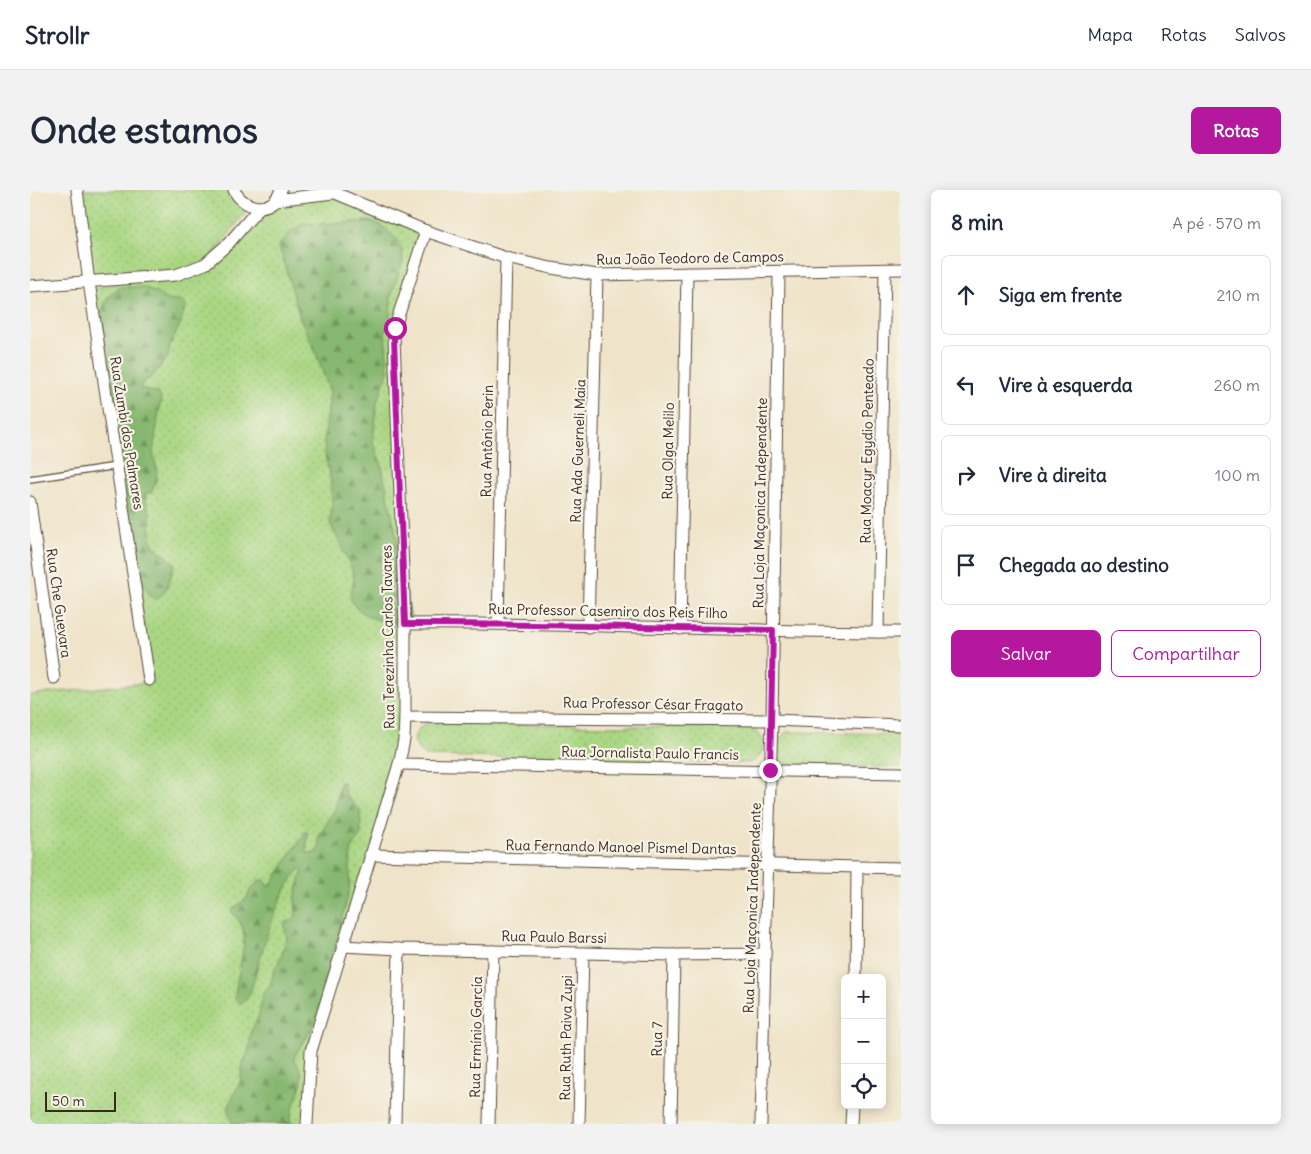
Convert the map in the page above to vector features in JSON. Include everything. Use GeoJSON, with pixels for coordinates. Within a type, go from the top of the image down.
{"type":"FeatureCollection","features":[{"type":"Feature","properties":{"kind":"street","name":"Rua Zumbí dos Palmares"},"geometry":{"type":"LineString","coordinates":[[77,190],[89,282],[149,680]]}},
{"type":"Feature","properties":{"kind":"street"},"geometry":{"type":"LineString","coordinates":[[234,190],[244,203],[260,207],[265,206],[278,195],[330,192]]}},
{"type":"Feature","properties":{"kind":"street","name":"Rua João Teodoro de Campos"},"geometry":{"type":"LineString","coordinates":[[330,192],[426,231],[506,258],[551,268],[597,275],[901,270]]}},
{"type":"Feature","properties":{"kind":"street"},"geometry":{"type":"LineString","coordinates":[[30,286],[176,275],[205,264],[228,244],[260,207]]}},
{"type":"Feature","properties":{"kind":"street","name":"Rua Terezinha Carlos Tavares"},"geometry":{"type":"LineString","coordinates":[[307,1124],[311,1051],[399,764],[404,740],[405,624],[394,338],[398,317],[426,231]]}},
{"type":"Feature","properties":{"kind":"street","name":"Rua Antônio Perin"},"geometry":{"type":"LineString","coordinates":[[498,623],[506,258]]}},
{"type":"Feature","properties":{"kind":"street","name":"Rua Moacyr Egydio Penteado"},"geometry":{"type":"LineString","coordinates":[[878,632],[885,270]]}},
{"type":"Feature","properties":{"kind":"street","name":"Rua Loja Maçonica Independente"},"geometry":{"type":"LineString","coordinates":[[761,1124],[764,954],[772,720],[779,272]]}},
{"type":"Feature","properties":{"kind":"street","name":"Rua Olga Melilo"},"geometry":{"type":"LineString","coordinates":[[680,629],[687,273]]}},
{"type":"Feature","properties":{"kind":"street","name":"Rua Ada Guerneli Maia"},"geometry":{"type":"LineString","coordinates":[[588,627],[597,275]]}},
{"type":"Feature","properties":{"kind":"street","name":"Rua Che Guevara"},"geometry":{"type":"LineString","coordinates":[[30,502],[54,678]]}},
{"type":"Feature","properties":{"kind":"street","name":"Rua Professor Casemiro dos Reis Filho"},"geometry":{"type":"LineString","coordinates":[[405,624],[498,623],[588,627],[901,632]]}},
{"type":"Feature","properties":{"kind":"street","name":"Rua Professor César Fragato"},"geometry":{"type":"LineString","coordinates":[[405,717],[772,720],[901,725]]}},
{"type":"Feature","properties":{"kind":"street","name":"Rua Jornalista Paulo Francis"},"geometry":{"type":"LineString","coordinates":[[399,764],[901,773]]}},
{"type":"Feature","properties":{"kind":"street","name":"Rua Fernando Manoel Pismel Dantas"},"geometry":{"type":"LineString","coordinates":[[370,855],[901,868]]}},
{"type":"Feature","properties":{"kind":"street"},"geometry":{"type":"LineString","coordinates":[[856,974],[858,867]]}},
{"type":"Feature","properties":{"kind":"street","name":"Rua Paulo Barssi"},"geometry":{"type":"LineString","coordinates":[[342,946],[399,950],[674,955],[764,954]]}},
{"type":"Feature","properties":{"kind":"street"},"geometry":{"type":"LineString","coordinates":[[395,1124],[399,950]]}},
{"type":"Feature","properties":{"kind":"street","name":"Rua Ermínio García"},"geometry":{"type":"LineString","coordinates":[[489,1124],[493,951]]}},
{"type":"Feature","properties":{"kind":"street","name":"Rua Ruth Paiva Zupi"},"geometry":{"type":"LineString","coordinates":[[579,1124],[583,953]]}},
{"type":"Feature","properties":{"kind":"street","name":"Rua 7"},"geometry":{"type":"LineString","coordinates":[[670,1124],[674,955]]}},
{"type":"Feature","properties":{"kind":"street"},"geometry":{"type":"LineString","coordinates":[[850,1124],[852,1109]]}},
{"type":"Feature","properties":{"kind":"lane"},"geometry":{"type":"LineString","coordinates":[[30,479],[117,466]]}},
{"type":"Feature","properties":{"kind":"green space"},"geometry":{"type":"Polygon","coordinates":[[[77,190],[234,190],[251,206],[208,260],[260,207],[333,193],[426,231],[398,317],[404,740],[311,1051],[307,1124],[30,1124],[30,695],[153,682],[91,290],[129,280],[89,282],[77,190]]]}},
{"type":"Feature","properties":{"kind":"green space"},"geometry":{"type":"Polygon","coordinates":[[[374,222],[384,227],[397,240],[402,249],[403,260],[391,296],[390,317],[385,333],[388,371],[377,403],[373,442],[381,463],[411,618],[407,632],[367,616],[356,608],[351,600],[350,594],[354,581],[352,569],[330,523],[332,506],[330,475],[324,443],[330,392],[314,348],[300,318],[279,245],[290,232],[303,223],[330,224],[374,222]]]}},
{"type":"Feature","properties":{"kind":"green space"},"geometry":{"type":"Polygon","coordinates":[[[121,287],[142,287],[155,292],[167,300],[182,301],[186,305],[179,327],[170,345],[168,356],[152,377],[144,382],[140,388],[158,393],[161,398],[153,452],[157,471],[156,481],[151,493],[146,493],[145,497],[150,513],[151,540],[154,546],[175,563],[166,589],[156,600],[148,591],[135,556],[110,369],[98,327],[100,326],[107,299],[121,287]]]}},
{"type":"Feature","properties":{"kind":"green space"},"geometry":{"type":"Polygon","coordinates":[[[428,723],[753,728],[761,736],[763,746],[759,756],[750,763],[426,756],[417,748],[415,738],[418,729],[428,723]]]}},
{"type":"Feature","properties":{"kind":"green space"},"geometry":{"type":"Polygon","coordinates":[[[786,732],[901,734],[901,767],[785,766],[781,762],[777,749],[782,736],[786,732]]]}},
{"type":"Feature","properties":{"kind":"green space"},"geometry":{"type":"Polygon","coordinates":[[[340,782],[343,782],[345,794],[360,810],[361,834],[351,851],[349,891],[330,977],[313,1027],[294,1059],[299,1067],[301,1083],[293,1107],[290,1124],[233,1124],[228,1111],[231,1100],[240,1082],[243,1063],[249,1050],[251,1031],[258,1018],[263,994],[270,986],[273,973],[287,938],[284,926],[286,922],[293,920],[296,915],[295,898],[303,869],[300,869],[291,880],[283,894],[264,945],[250,993],[246,1000],[240,1004],[235,999],[244,935],[236,916],[230,911],[247,898],[250,890],[260,880],[265,880],[267,887],[272,883],[306,831],[308,833],[306,852],[313,854],[317,852],[320,847],[318,838],[335,809],[340,782]]]}},
{"type":"Feature","properties":{"kind":"route"},"geometry":{"type":"LineString","coordinates":[[395,328],[405,624],[498,623],[588,627],[773,630],[770,770]]}}]}
